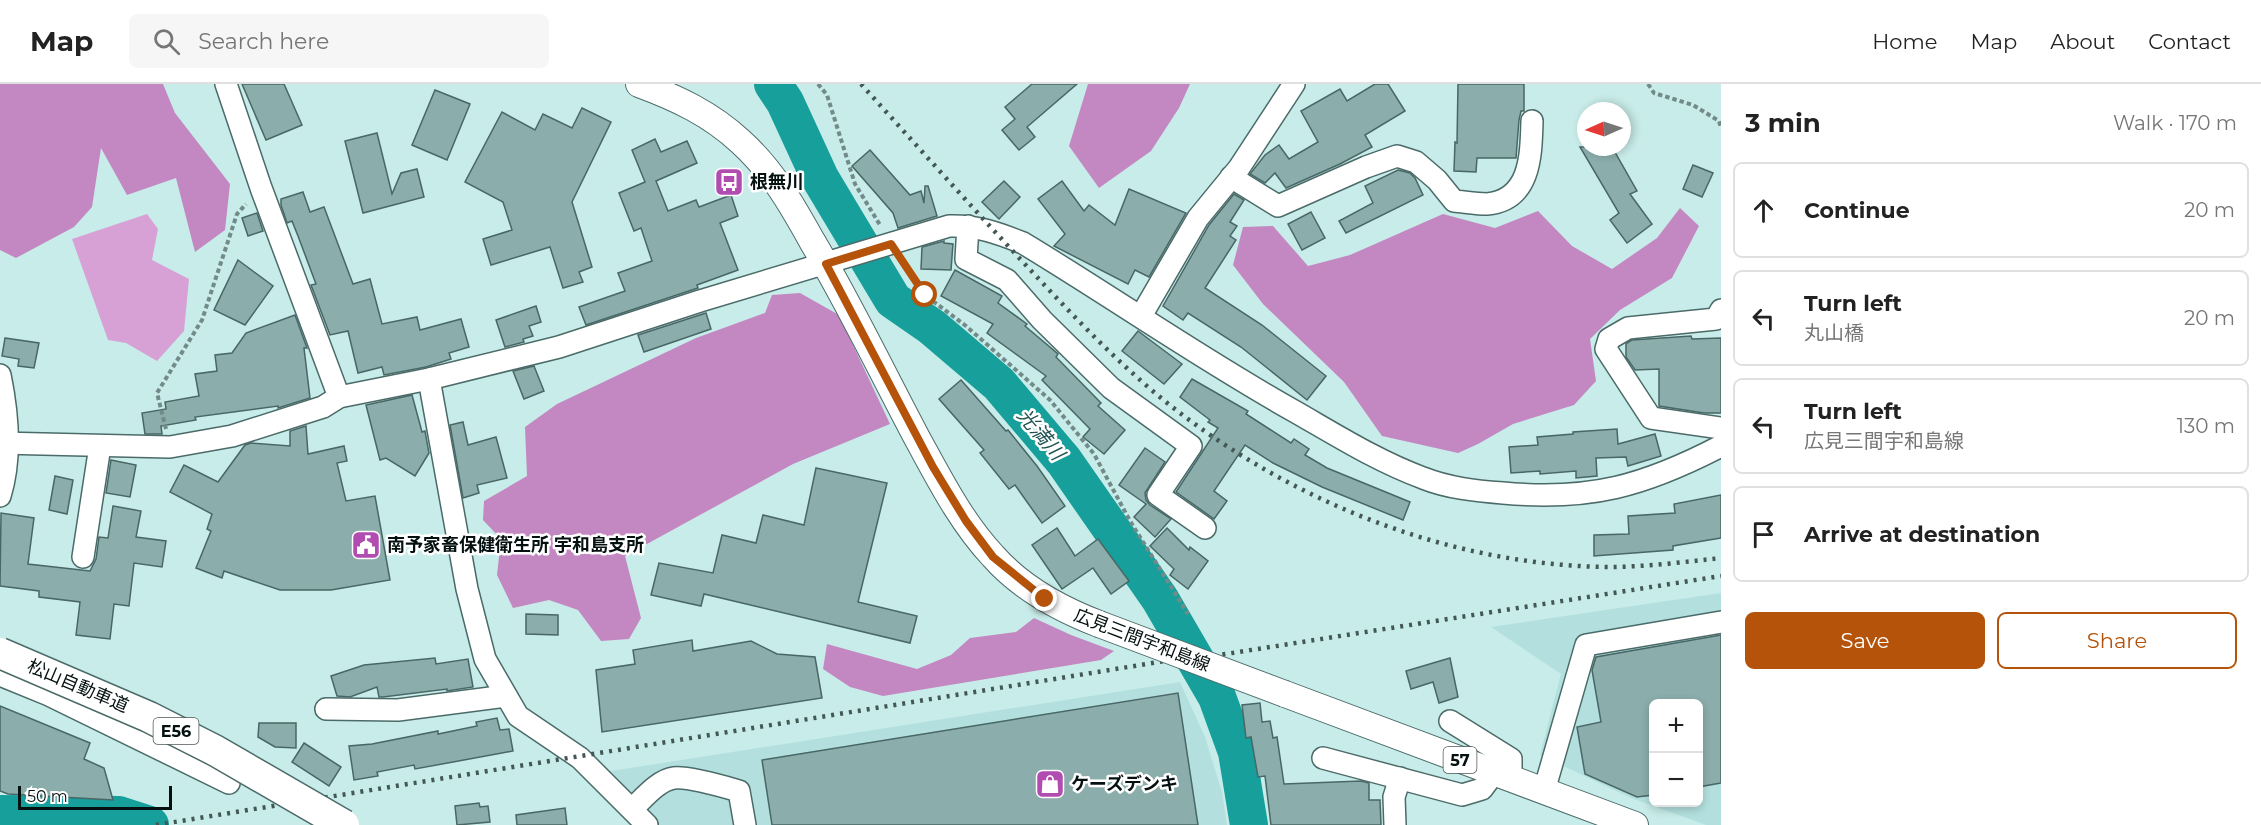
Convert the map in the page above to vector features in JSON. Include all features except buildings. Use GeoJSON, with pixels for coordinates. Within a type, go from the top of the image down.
{"type":"FeatureCollection","features":[{"type":"Feature","properties":{"kind":"highway","name":"松山自動車道"},"geometry":{"type":"LineString","coordinates":[[0,653],[149,717],[216,751],[344,825]]}},
{"type":"Feature","properties":{"kind":"main road","name":"広見三間宇和島線"},"geometry":{"type":"LineString","coordinates":[[639,84],[692,105],[741,142],[766,168],[783,191],[826,264],[927,457],[966,521],[993,557],[1024,583],[1069,613],[1635,825]]}},
{"type":"Feature","properties":{"kind":"street"},"geometry":{"type":"LineString","coordinates":[[226,84],[261,188],[339,397]]}},
{"type":"Feature","properties":{"kind":"street"},"geometry":{"type":"LineString","coordinates":[[1140,316],[1198,218],[1231,177],[1294,84]]}},
{"type":"Feature","properties":{"kind":"street"},"geometry":{"type":"LineString","coordinates":[[1231,177],[1278,206],[1366,167],[1397,156],[1416,162],[1437,180],[1454,201],[1487,204],[1506,199],[1523,183],[1531,155],[1532,122]]}},
{"type":"Feature","properties":{"kind":"street"},"geometry":{"type":"LineString","coordinates":[[4,443],[170,447],[232,436],[323,407],[339,397],[429,379],[559,347],[700,301],[949,226],[968,226],[993,231],[1023,243],[1248,385],[1379,459],[1425,479],[1471,491],[1532,496],[1602,492],[1636,483],[1683,466],[1721,446]]}},
{"type":"Feature","properties":{"kind":"street"},"geometry":{"type":"LineString","coordinates":[[968,226],[966,259],[1007,280],[1042,320],[1111,388],[1191,446],[1158,495],[1205,528]]}},
{"type":"Feature","properties":{"kind":"street"},"geometry":{"type":"LineString","coordinates":[[1721,310],[1716,319],[1628,328],[1609,339],[1606,349],[1651,418],[1721,428]]}},
{"type":"Feature","properties":{"kind":"street"},"geometry":{"type":"LineString","coordinates":[[0,375],[5,480],[0,496]]}},
{"type":"Feature","properties":{"kind":"street"},"geometry":{"type":"LineString","coordinates":[[429,379],[467,589],[485,659],[518,716],[580,758],[647,825]]}},
{"type":"Feature","properties":{"kind":"street"},"geometry":{"type":"LineString","coordinates":[[83,557],[100,446]]}},
{"type":"Feature","properties":{"kind":"street"},"geometry":{"type":"LineString","coordinates":[[1544,791],[1586,645],[1721,622]]}},
{"type":"Feature","properties":{"kind":"street"},"geometry":{"type":"LineString","coordinates":[[0,675],[49,695],[229,783]]}},
{"type":"Feature","properties":{"kind":"street"},"geometry":{"type":"LineString","coordinates":[[326,709],[398,710],[506,696]]}},
{"type":"Feature","properties":{"kind":"street"},"geometry":{"type":"LineString","coordinates":[[1323,758],[1462,795],[1482,789],[1503,776],[1511,759],[1450,721]]}},
{"type":"Feature","properties":{"kind":"street"},"geometry":{"type":"LineString","coordinates":[[632,809],[661,783],[674,778],[712,783],[740,791],[745,825]]}},
{"type":"Feature","properties":{"kind":"street"},"geometry":{"type":"LineString","coordinates":[[1395,825],[1394,797],[1400,778]]}},
{"type":"Feature","properties":{"kind":"path"},"geometry":{"type":"LineString","coordinates":[[818,84],[827,95],[855,184],[884,246],[925,295],[966,326],[1050,400],[1094,454],[1130,521],[1188,614]]}},
{"type":"Feature","properties":{"kind":"path"},"geometry":{"type":"LineString","coordinates":[[1648,84],[1654,93],[1693,105],[1719,121],[1721,128]]}},
{"type":"Feature","properties":{"kind":"path"},"geometry":{"type":"LineString","coordinates":[[170,447],[157,393],[202,320],[237,214],[261,188]]}},
{"type":"Feature","properties":{"kind":"shaded area"},"geometry":{"type":"Polygon","coordinates":[[[0,84],[163,84],[175,113],[230,184],[225,230],[195,252],[176,178],[127,195],[101,148],[92,207],[74,227],[16,258],[0,250],[0,84]]]}},
{"type":"Feature","properties":{"kind":"shaded area"},"geometry":{"type":"Polygon","coordinates":[[[1088,84],[1190,84],[1179,108],[1151,151],[1099,188],[1069,146],[1088,84]]]}},
{"type":"Feature","properties":{"kind":"shaded area"},"geometry":{"type":"Polygon","coordinates":[[[1680,208],[1699,226],[1672,278],[1620,310],[1590,339],[1596,381],[1574,405],[1513,424],[1458,453],[1382,436],[1344,382],[1263,304],[1233,265],[1243,227],[1273,226],[1308,266],[1350,255],[1443,214],[1495,228],[1538,211],[1572,246],[1612,269],[1657,238],[1680,208]]]}},
{"type":"Feature","properties":{"kind":"shaded area"},"geometry":{"type":"Polygon","coordinates":[[[147,214],[158,229],[152,260],[189,279],[184,331],[157,361],[126,343],[108,340],[72,239],[147,214]]]}},
{"type":"Feature","properties":{"kind":"shaded area"},"geometry":{"type":"Polygon","coordinates":[[[800,293],[839,315],[890,424],[793,464],[625,556],[641,618],[629,639],[601,641],[578,610],[549,600],[513,608],[497,575],[501,539],[483,520],[484,501],[527,476],[525,427],[557,404],[696,338],[765,313],[772,295],[800,293]]]}},
{"type":"Feature","properties":{"kind":"shaded area"},"geometry":{"type":"Polygon","coordinates":[[[1721,593],[1721,825],[1706,825],[1656,807],[1703,807],[1703,699],[1649,699],[1649,804],[1540,755],[1561,674],[1491,627],[1721,593]]]}},
{"type":"Feature","properties":{"kind":"shaded area"},"geometry":{"type":"Polygon","coordinates":[[[1034,618],[1114,651],[1101,660],[883,696],[850,687],[823,669],[827,644],[917,669],[951,655],[970,638],[1016,632],[1034,618]]]}},
{"type":"Feature","properties":{"kind":"shaded area"},"geometry":{"type":"Polygon","coordinates":[[[1180,682],[1205,737],[1222,792],[1227,825],[659,825],[611,771],[1180,682]]]}},
{"type":"Feature","properties":{"kind":"waterway","name":"光満川"},"geometry":{"type":"LineString","coordinates":[[773,84],[785,102],[820,178],[893,300],[932,327],[999,384],[1064,461],[1160,599],[1217,697],[1237,752],[1249,825]]}},
{"type":"Feature","properties":{"kind":"waterway"},"geometry":{"type":"LineString","coordinates":[[0,814],[119,815],[150,825]]}},
{"type":"Feature","properties":{"kind":"railway"},"geometry":{"type":"LineString","coordinates":[[861,84],[1036,276],[1118,360],[1171,406],[1219,441],[1269,472],[1322,499],[1376,522],[1432,541],[1490,555],[1548,563],[1607,567],[1721,558]]}},
{"type":"Feature","properties":{"kind":"railway"},"geometry":{"type":"LineString","coordinates":[[156,825],[1165,661],[1213,656],[1721,576]]}},
{"type":"Feature","properties":{"kind":"place","name":"根無川"},"geometry":{"type":"Point","coordinates":[729,182]}},
{"type":"Feature","properties":{"kind":"place","name":"南予家畜保健衛生所 宇和島支所"},"geometry":{"type":"Point","coordinates":[366,545]}},
{"type":"Feature","properties":{"kind":"place","name":"ケーズデンキ"},"geometry":{"type":"Point","coordinates":[1050,784]}},
{"type":"Feature","properties":{"kind":"route"},"geometry":{"type":"LineString","coordinates":[[925,295],[891,244],[826,264],[933,467],[966,521],[993,557],[1045,599]]}}]}
